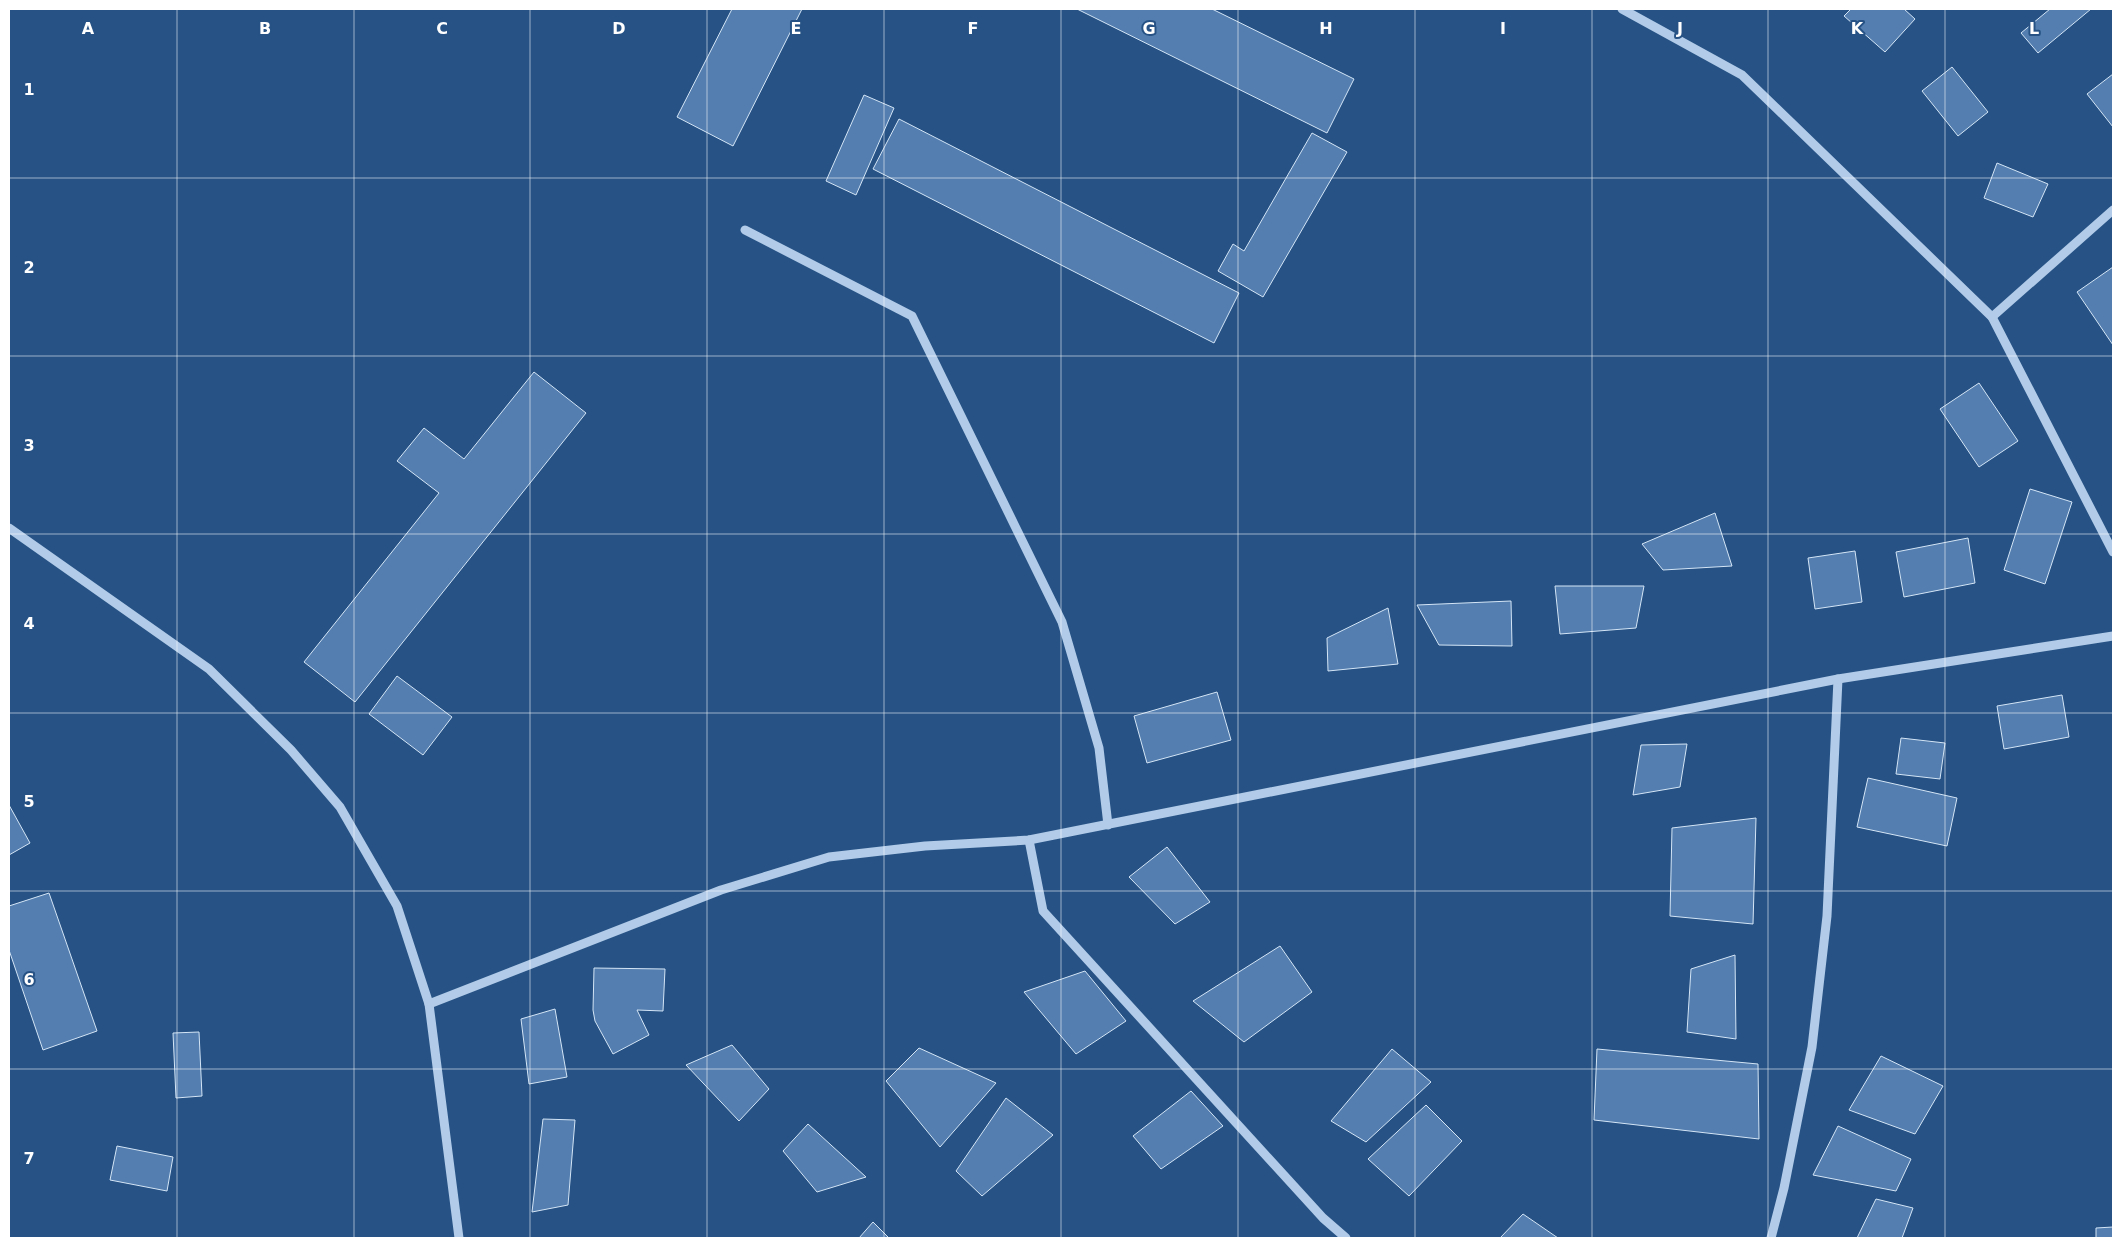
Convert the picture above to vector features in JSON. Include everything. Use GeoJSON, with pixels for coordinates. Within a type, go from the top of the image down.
{"type":"FeatureCollection","features":[{"type":"Feature","properties":{"kind":"street"},"geometry":{"type":"LineString","coordinates":[[1622,9],[1742,75],[1992,317],[2113,552]]}},
{"type":"Feature","properties":{"kind":"street"},"geometry":{"type":"LineString","coordinates":[[1992,317],[2113,210]]}},
{"type":"Feature","properties":{"kind":"street"},"geometry":{"type":"LineString","coordinates":[[745,230],[912,316],[1062,622],[1100,748],[1108,825]]}},
{"type":"Feature","properties":{"kind":"street"},"geometry":{"type":"LineString","coordinates":[[9,528],[209,669],[291,750],[340,807],[397,906],[429,1004],[459,1238]]}},
{"type":"Feature","properties":{"kind":"street"},"geometry":{"type":"LineString","coordinates":[[429,1004],[721,890],[829,857],[925,846],[1029,840],[1838,679],[2113,636]]}},
{"type":"Feature","properties":{"kind":"street"},"geometry":{"type":"LineString","coordinates":[[1771,1238],[1784,1188],[1813,1038],[1827,916],[1838,679]]}},
{"type":"Feature","properties":{"kind":"street"},"geometry":{"type":"LineString","coordinates":[[1029,840],[1043,911],[1323,1218],[1346,1238]]}},
{"type":"Feature","properties":{"kind":"building"},"geometry":{"type":"Polygon","coordinates":[[[732,9],[802,9],[733,146],[677,117],[732,9]]]}},
{"type":"Feature","properties":{"kind":"building"},"geometry":{"type":"Polygon","coordinates":[[[1077,9],[1212,9],[1354,79],[1327,133],[1077,9]]]}},
{"type":"Feature","properties":{"kind":"building"},"geometry":{"type":"Polygon","coordinates":[[[1851,9],[1904,9],[1915,19],[1885,52],[1844,16],[1851,9]]]}},
{"type":"Feature","properties":{"kind":"building"},"geometry":{"type":"Polygon","coordinates":[[[2050,9],[2091,9],[2038,53],[2021,33],[2050,9]]]}},
{"type":"Feature","properties":{"kind":"building"},"geometry":{"type":"Polygon","coordinates":[[[1952,67],[1988,112],[1958,136],[1922,91],[1952,67]]]}},
{"type":"Feature","properties":{"kind":"building"},"geometry":{"type":"Polygon","coordinates":[[[2113,74],[2113,127],[2087,94],[2113,74]]]}},
{"type":"Feature","properties":{"kind":"building"},"geometry":{"type":"Polygon","coordinates":[[[864,95],[894,108],[856,195],[826,181],[864,95]]]}},
{"type":"Feature","properties":{"kind":"building"},"geometry":{"type":"Polygon","coordinates":[[[899,119],[1239,293],[1214,343],[873,169],[899,119]]]}},
{"type":"Feature","properties":{"kind":"building"},"geometry":{"type":"Polygon","coordinates":[[[1312,133],[1347,152],[1263,297],[1218,271],[1233,244],[1244,251],[1312,133]]]}},
{"type":"Feature","properties":{"kind":"building"},"geometry":{"type":"Polygon","coordinates":[[[1997,163],[2048,184],[2033,217],[1984,198],[1997,163]]]}},
{"type":"Feature","properties":{"kind":"building"},"geometry":{"type":"Polygon","coordinates":[[[2113,267],[2113,345],[2077,292],[2113,267]]]}},
{"type":"Feature","properties":{"kind":"building"},"geometry":{"type":"Polygon","coordinates":[[[534,372],[586,413],[355,702],[304,662],[439,493],[397,461],[424,428],[464,459],[534,372]]]}},
{"type":"Feature","properties":{"kind":"building"},"geometry":{"type":"Polygon","coordinates":[[[1979,383],[2018,441],[1979,467],[1940,409],[1979,383]]]}},
{"type":"Feature","properties":{"kind":"building"},"geometry":{"type":"Polygon","coordinates":[[[2030,489],[2072,502],[2045,584],[2004,570],[2030,489]]]}},
{"type":"Feature","properties":{"kind":"building"},"geometry":{"type":"Polygon","coordinates":[[[1715,513],[1732,566],[1663,570],[1642,544],[1715,513]]]}},
{"type":"Feature","properties":{"kind":"building"},"geometry":{"type":"Polygon","coordinates":[[[1968,538],[1975,583],[1904,597],[1896,552],[1968,538]]]}},
{"type":"Feature","properties":{"kind":"building"},"geometry":{"type":"Polygon","coordinates":[[[1855,551],[1862,602],[1815,609],[1808,558],[1855,551]]]}},
{"type":"Feature","properties":{"kind":"building"},"geometry":{"type":"Polygon","coordinates":[[[1555,586],[1644,586],[1636,628],[1560,634],[1555,586]]]}},
{"type":"Feature","properties":{"kind":"building"},"geometry":{"type":"Polygon","coordinates":[[[1511,601],[1512,646],[1439,645],[1417,605],[1511,601]]]}},
{"type":"Feature","properties":{"kind":"building"},"geometry":{"type":"Polygon","coordinates":[[[1388,608],[1398,664],[1328,671],[1327,638],[1388,608]]]}},
{"type":"Feature","properties":{"kind":"building"},"geometry":{"type":"Polygon","coordinates":[[[397,676],[452,717],[423,755],[369,714],[397,676]]]}},
{"type":"Feature","properties":{"kind":"building"},"geometry":{"type":"Polygon","coordinates":[[[1217,692],[1231,740],[1147,763],[1134,716],[1217,692]]]}},
{"type":"Feature","properties":{"kind":"building"},"geometry":{"type":"Polygon","coordinates":[[[2062,695],[2069,737],[2004,749],[1997,706],[2062,695]]]}},
{"type":"Feature","properties":{"kind":"building"},"geometry":{"type":"Polygon","coordinates":[[[1901,738],[1945,743],[1940,779],[1896,774],[1901,738]]]}},
{"type":"Feature","properties":{"kind":"building"},"geometry":{"type":"Polygon","coordinates":[[[1687,744],[1680,787],[1633,795],[1641,745],[1687,744]]]}},
{"type":"Feature","properties":{"kind":"building"},"geometry":{"type":"Polygon","coordinates":[[[1868,778],[1957,798],[1947,846],[1857,827],[1868,778]]]}},
{"type":"Feature","properties":{"kind":"building"},"geometry":{"type":"Polygon","coordinates":[[[9,805],[30,843],[9,855],[9,805]]]}},
{"type":"Feature","properties":{"kind":"building"},"geometry":{"type":"Polygon","coordinates":[[[1756,818],[1753,924],[1670,916],[1672,828],[1756,818]]]}},
{"type":"Feature","properties":{"kind":"building"},"geometry":{"type":"Polygon","coordinates":[[[1167,847],[1210,902],[1175,924],[1129,877],[1167,847]]]}},
{"type":"Feature","properties":{"kind":"building"},"geometry":{"type":"Polygon","coordinates":[[[49,893],[97,1031],[43,1050],[9,950],[9,906],[49,893]]]}},
{"type":"Feature","properties":{"kind":"building"},"geometry":{"type":"Polygon","coordinates":[[[1280,946],[1312,992],[1244,1042],[1193,1001],[1280,946]]]}},
{"type":"Feature","properties":{"kind":"building"},"geometry":{"type":"Polygon","coordinates":[[[1735,955],[1736,1039],[1687,1032],[1691,969],[1735,955]]]}},
{"type":"Feature","properties":{"kind":"building"},"geometry":{"type":"Polygon","coordinates":[[[594,968],[665,969],[663,1011],[637,1010],[649,1035],[613,1054],[595,1021],[593,1010],[594,968]]]}},
{"type":"Feature","properties":{"kind":"building"},"geometry":{"type":"Polygon","coordinates":[[[1085,971],[1126,1021],[1076,1054],[1024,992],[1085,971]]]}},
{"type":"Feature","properties":{"kind":"building"},"geometry":{"type":"Polygon","coordinates":[[[555,1009],[567,1077],[529,1084],[521,1019],[555,1009]]]}},
{"type":"Feature","properties":{"kind":"building"},"geometry":{"type":"Polygon","coordinates":[[[199,1032],[202,1096],[176,1098],[173,1033],[199,1032]]]}},
{"type":"Feature","properties":{"kind":"building"},"geometry":{"type":"Polygon","coordinates":[[[732,1045],[769,1089],[739,1121],[686,1065],[732,1045]]]}},
{"type":"Feature","properties":{"kind":"building"},"geometry":{"type":"Polygon","coordinates":[[[919,1048],[996,1083],[940,1147],[886,1081],[919,1048]]]}},
{"type":"Feature","properties":{"kind":"building"},"geometry":{"type":"Polygon","coordinates":[[[1392,1049],[1431,1082],[1366,1142],[1331,1121],[1392,1049]]]}},
{"type":"Feature","properties":{"kind":"building"},"geometry":{"type":"Polygon","coordinates":[[[1597,1049],[1758,1064],[1759,1139],[1594,1120],[1597,1049]]]}},
{"type":"Feature","properties":{"kind":"building"},"geometry":{"type":"Polygon","coordinates":[[[1881,1056],[1943,1086],[1915,1134],[1849,1110],[1881,1056]]]}},
{"type":"Feature","properties":{"kind":"building"},"geometry":{"type":"Polygon","coordinates":[[[1191,1091],[1223,1126],[1161,1169],[1133,1136],[1191,1091]]]}},
{"type":"Feature","properties":{"kind":"building"},"geometry":{"type":"Polygon","coordinates":[[[1006,1098],[1053,1135],[982,1196],[956,1171],[1006,1098]]]}},
{"type":"Feature","properties":{"kind":"building"},"geometry":{"type":"Polygon","coordinates":[[[1426,1105],[1462,1141],[1409,1196],[1368,1159],[1426,1105]]]}},
{"type":"Feature","properties":{"kind":"building"},"geometry":{"type":"Polygon","coordinates":[[[543,1119],[575,1120],[568,1205],[532,1212],[543,1119]]]}},
{"type":"Feature","properties":{"kind":"building"},"geometry":{"type":"Polygon","coordinates":[[[808,1124],[866,1177],[817,1192],[783,1151],[808,1124]]]}},
{"type":"Feature","properties":{"kind":"building"},"geometry":{"type":"Polygon","coordinates":[[[1838,1126],[1911,1159],[1896,1191],[1813,1175],[1838,1126]]]}},
{"type":"Feature","properties":{"kind":"building"},"geometry":{"type":"Polygon","coordinates":[[[117,1146],[173,1157],[167,1191],[110,1180],[117,1146]]]}},
{"type":"Feature","properties":{"kind":"building"},"geometry":{"type":"Polygon","coordinates":[[[1876,1199],[1913,1208],[1902,1238],[1857,1238],[1876,1199]]]}},
{"type":"Feature","properties":{"kind":"building"},"geometry":{"type":"Polygon","coordinates":[[[1523,1214],[1558,1238],[1500,1238],[1523,1214]]]}},
{"type":"Feature","properties":{"kind":"building"},"geometry":{"type":"Polygon","coordinates":[[[873,1222],[889,1238],[859,1238],[873,1222]]]}},
{"type":"Feature","properties":{"kind":"building"},"geometry":{"type":"Polygon","coordinates":[[[2113,1227],[2113,1238],[2096,1238],[2096,1228],[2113,1227]]]}}]}
